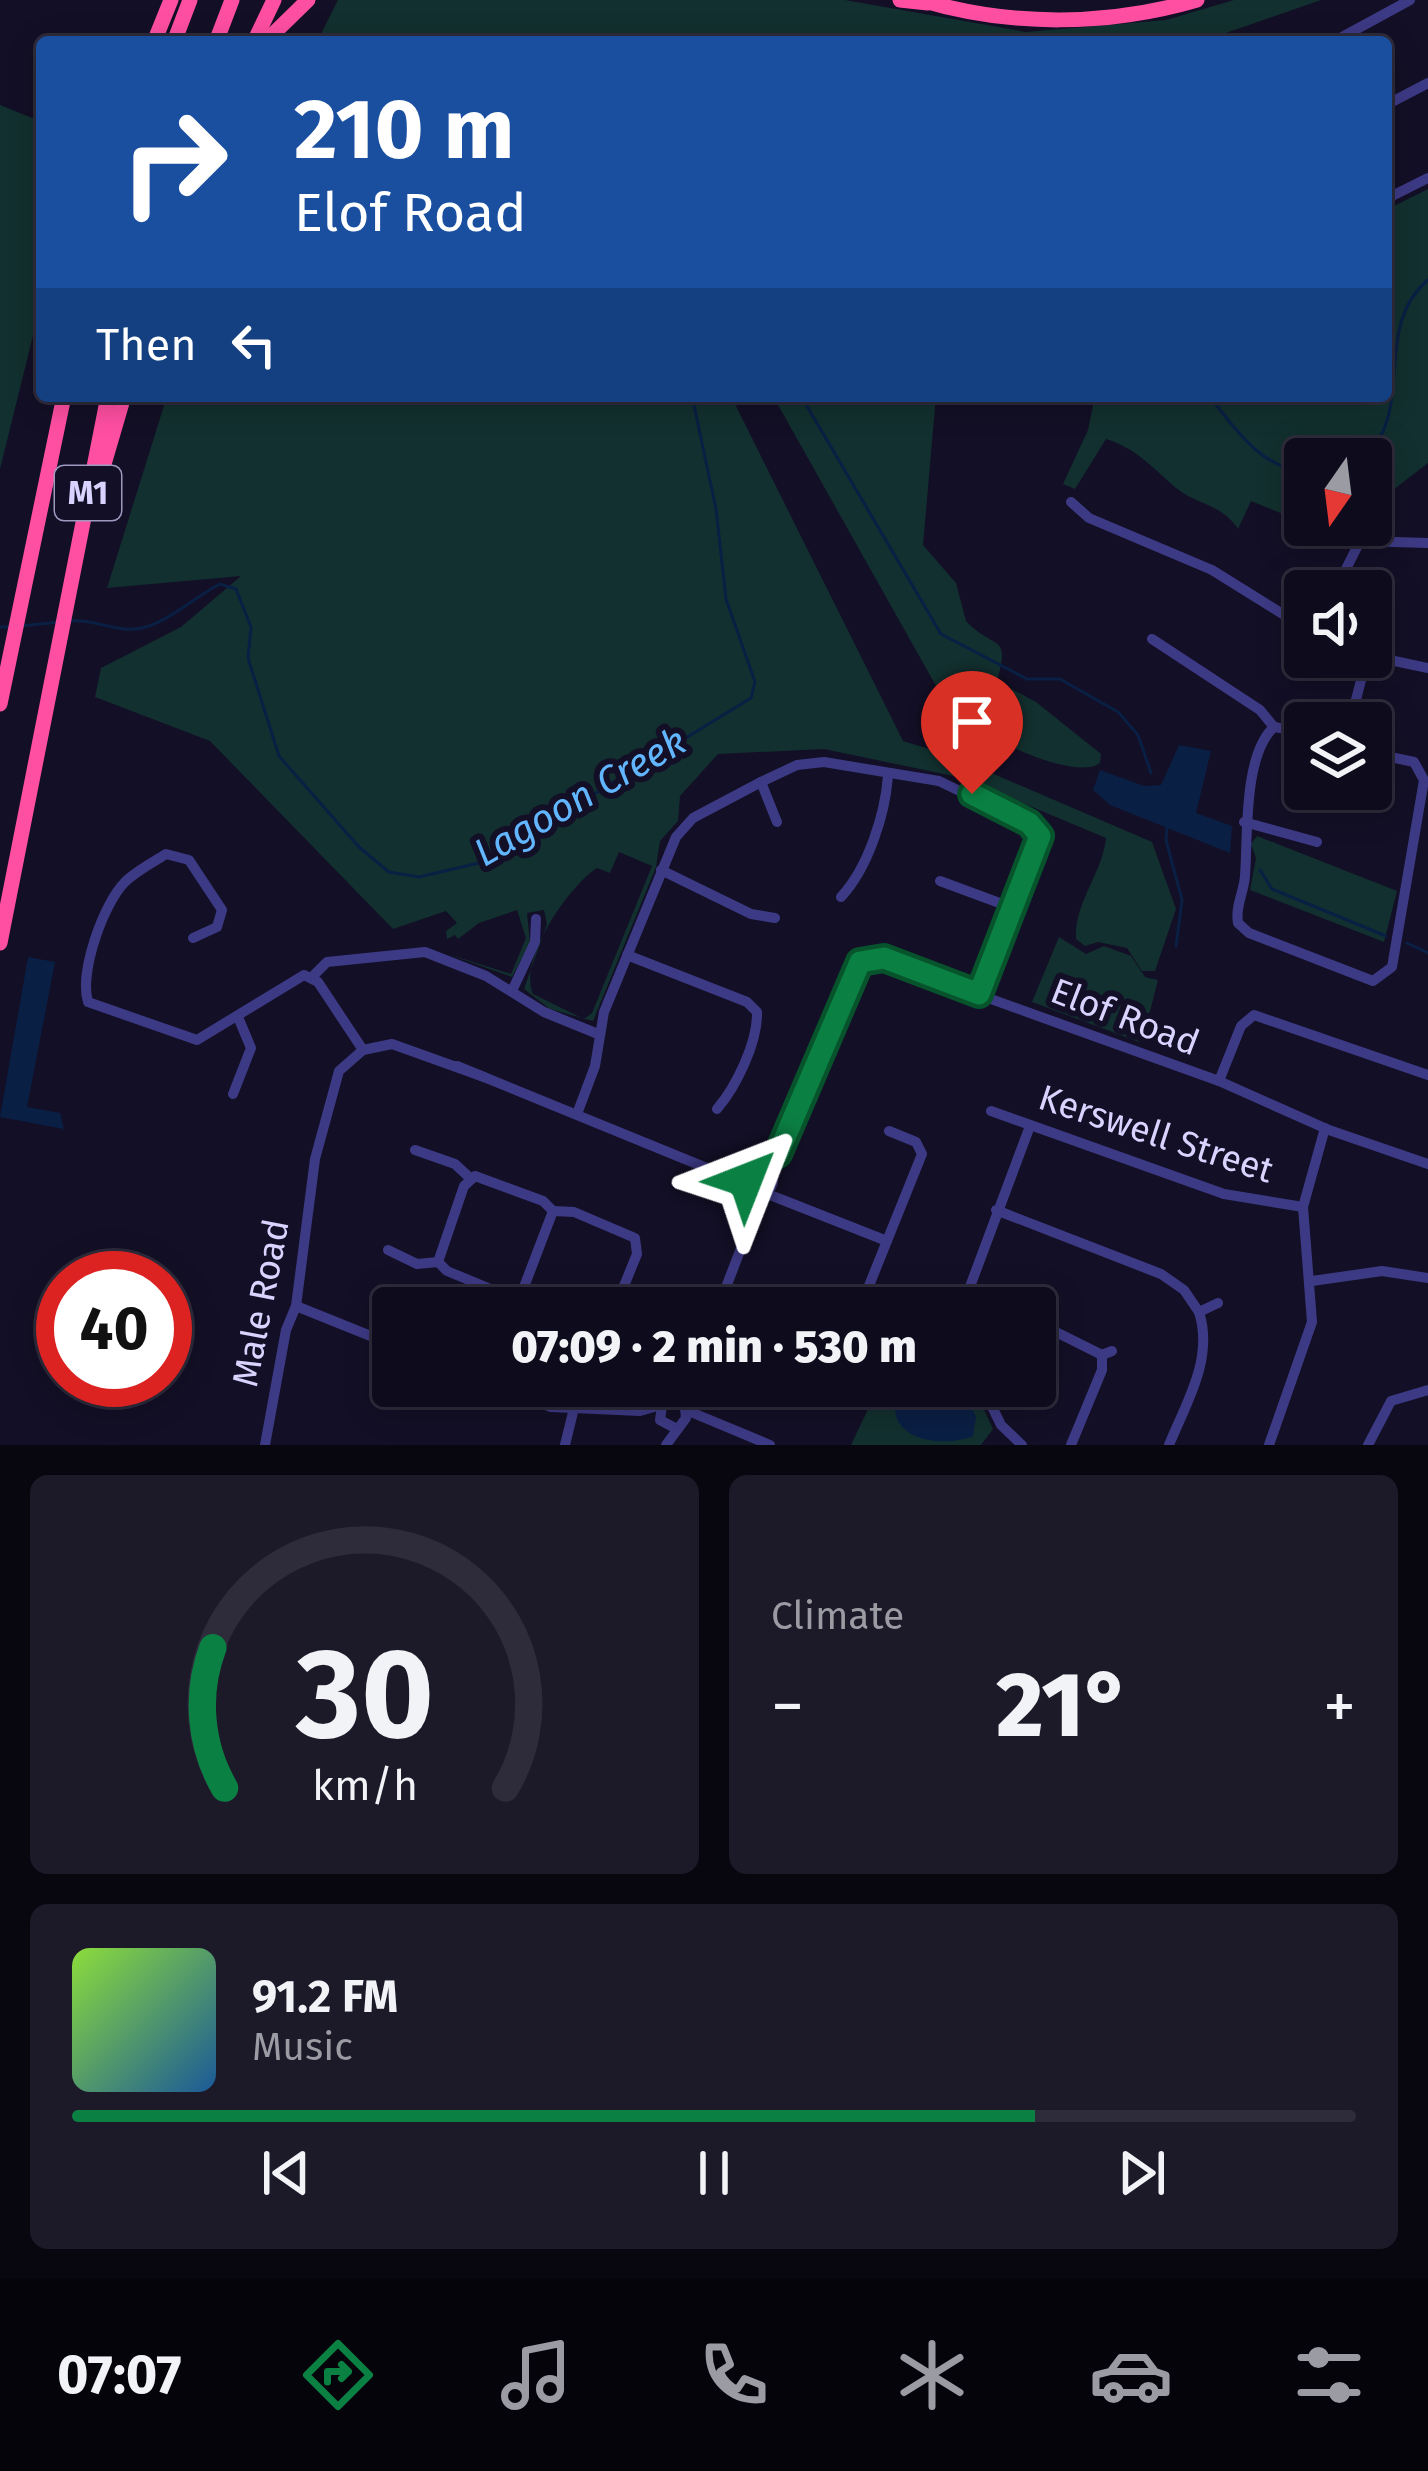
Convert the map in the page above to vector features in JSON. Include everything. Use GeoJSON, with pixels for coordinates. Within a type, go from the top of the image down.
{"type":"FeatureCollection","features":[{"type":"Feature","properties":{"kind":"highway"},"geometry":{"type":"LineString","coordinates":[[156,36],[171,0]]}},
{"type":"Feature","properties":{"kind":"highway"},"geometry":{"type":"LineString","coordinates":[[176,36],[190,0]]}},
{"type":"Feature","properties":{"kind":"highway"},"geometry":{"type":"LineString","coordinates":[[218,36],[232,0]]}},
{"type":"Feature","properties":{"kind":"highway"},"geometry":{"type":"LineString","coordinates":[[257,36],[274,0]]}},
{"type":"Feature","properties":{"kind":"highway"},"geometry":{"type":"LineString","coordinates":[[272,36],[308,0]]}},
{"type":"Feature","properties":{"kind":"highway"},"geometry":{"type":"LineString","coordinates":[[900,0],[1056,14],[1172,0]]}},
{"type":"Feature","properties":{"kind":"highway"},"geometry":{"type":"LineString","coordinates":[[933,1],[1004,17],[1059,20],[1131,15],[1197,0]]}},
{"type":"Feature","properties":{"kind":"highway","name":"M1"},"geometry":{"type":"LineString","coordinates":[[0,704],[63,402]]}},
{"type":"Feature","properties":{"kind":"highway","name":"M1"},"geometry":{"type":"LineString","coordinates":[[0,943],[107,402]]}},
{"type":"Feature","properties":{"kind":"highway"},"geometry":{"type":"LineString","coordinates":[[67,590],[86,541],[122,402]]}},
{"type":"Feature","properties":{"kind":"street"},"geometry":{"type":"LineString","coordinates":[[1344,36],[1410,0]]}},
{"type":"Feature","properties":{"kind":"street"},"geometry":{"type":"LineString","coordinates":[[1392,101],[1428,83]]}},
{"type":"Feature","properties":{"kind":"street"},"geometry":{"type":"LineString","coordinates":[[1392,196],[1428,178]]}},
{"type":"Feature","properties":{"kind":"street"},"geometry":{"type":"LineString","coordinates":[[1071,502],[1089,518],[1212,570],[1284,615]]}},
{"type":"Feature","properties":{"kind":"street"},"geometry":{"type":"LineString","coordinates":[[1345,570],[1360,541],[1428,543]]}},
{"type":"Feature","properties":{"kind":"street"},"geometry":{"type":"LineString","coordinates":[[1152,639],[1260,710],[1274,727],[1284,729]]}},
{"type":"Feature","properties":{"kind":"street"},"geometry":{"type":"LineString","coordinates":[[1392,661],[1428,668]]}},
{"type":"Feature","properties":{"kind":"street"},"geometry":{"type":"LineString","coordinates":[[1274,727],[1264,739],[1244,823],[1245,881],[1237,913],[1241,927],[1368,981],[1384,978],[1392,967],[1424,779],[1414,762],[1392,757]]}},
{"type":"Feature","properties":{"kind":"street"},"geometry":{"type":"LineString","coordinates":[[577,1114],[595,1066],[598,1034],[676,837],[693,818],[761,782],[812,762],[962,789],[1036,829],[1039,844],[979,994]]}},
{"type":"Feature","properties":{"kind":"street"},"geometry":{"type":"LineString","coordinates":[[841,897],[863,860],[885,805],[888,776]]}},
{"type":"Feature","properties":{"kind":"street"},"geometry":{"type":"LineString","coordinates":[[761,782],[777,822]]}},
{"type":"Feature","properties":{"kind":"street"},"geometry":{"type":"LineString","coordinates":[[1244,823],[1317,842]]}},
{"type":"Feature","properties":{"kind":"street"},"geometry":{"type":"LineString","coordinates":[[193,938],[217,927],[222,910],[189,860],[166,854],[127,880],[110,905],[85,984],[88,1002],[189,1040],[204,1039],[293,978],[312,977],[327,962],[414,951],[486,976],[544,1012],[598,1034]]}},
{"type":"Feature","properties":{"kind":"street"},"geometry":{"type":"LineString","coordinates":[[661,869],[751,914],[775,919]]}},
{"type":"Feature","properties":{"kind":"street"},"geometry":{"type":"LineString","coordinates":[[940,881],[1013,908]]}},
{"type":"Feature","properties":{"kind":"street"},"geometry":{"type":"LineString","coordinates":[[512,991],[534,946],[536,920]]}},
{"type":"Feature","properties":{"kind":"street"},"geometry":{"type":"LineString","coordinates":[[627,955],[747,1003],[757,1012],[728,1097],[717,1109]]}},
{"type":"Feature","properties":{"kind":"street","name":"Elof Road"},"geometry":{"type":"LineString","coordinates":[[759,1182],[778,1154],[860,962],[884,958],[1219,1081],[1329,1130],[1428,1164]]}},
{"type":"Feature","properties":{"kind":"street"},"geometry":{"type":"LineString","coordinates":[[312,977],[363,1050],[399,1045],[457,1066],[725,1173],[759,1182],[788,1202],[887,1241]]}},
{"type":"Feature","properties":{"kind":"street"},"geometry":{"type":"LineString","coordinates":[[1219,1081],[1240,1026],[1254,1015],[1428,1075]]}},
{"type":"Feature","properties":{"kind":"street"},"geometry":{"type":"LineString","coordinates":[[233,1094],[251,1048],[238,1017]]}},
{"type":"Feature","properties":{"kind":"street","name":"Male Road"},"geometry":{"type":"LineString","coordinates":[[265,1445],[286,1330],[296,1306],[335,1079],[363,1050]]}},
{"type":"Feature","properties":{"kind":"street","name":"Kerswell Street"},"geometry":{"type":"LineString","coordinates":[[992,1112],[1224,1194],[1303,1207]]}},
{"type":"Feature","properties":{"kind":"street"},"geometry":{"type":"LineString","coordinates":[[969,1287],[1030,1126]]}},
{"type":"Feature","properties":{"kind":"street"},"geometry":{"type":"LineString","coordinates":[[1269,1445],[1310,1335],[1312,1281],[1303,1207],[1329,1130]]}},
{"type":"Feature","properties":{"kind":"street"},"geometry":{"type":"LineString","coordinates":[[868,1287],[922,1154],[919,1144],[889,1131]]}},
{"type":"Feature","properties":{"kind":"street"},"geometry":{"type":"LineString","coordinates":[[415,1150],[455,1164],[470,1178]]}},
{"type":"Feature","properties":{"kind":"street"},"geometry":{"type":"LineString","coordinates":[[470,1178],[480,1176],[524,1193],[553,1211],[574,1212],[643,1243],[624,1287]]}},
{"type":"Feature","properties":{"kind":"street"},"geometry":{"type":"LineString","coordinates":[[438,1262],[470,1178]]}},
{"type":"Feature","properties":{"kind":"street"},"geometry":{"type":"LineString","coordinates":[[725,1287],[759,1182]]}},
{"type":"Feature","properties":{"kind":"street"},"geometry":{"type":"LineString","coordinates":[[996,1210],[1161,1274],[1184,1291],[1198,1312],[1204,1338],[1202,1364],[1169,1445]]}},
{"type":"Feature","properties":{"kind":"street"},"geometry":{"type":"LineString","coordinates":[[523,1287],[553,1211]]}},
{"type":"Feature","properties":{"kind":"street"},"geometry":{"type":"LineString","coordinates":[[388,1250],[417,1264],[438,1262]]}},
{"type":"Feature","properties":{"kind":"street"},"geometry":{"type":"LineString","coordinates":[[438,1262],[480,1287]]}},
{"type":"Feature","properties":{"kind":"street"},"geometry":{"type":"LineString","coordinates":[[1312,1281],[1382,1271],[1428,1278]]}},
{"type":"Feature","properties":{"kind":"street"},"geometry":{"type":"LineString","coordinates":[[1198,1312],[1218,1303]]}},
{"type":"Feature","properties":{"kind":"street"},"geometry":{"type":"LineString","coordinates":[[296,1306],[372,1337]]}},
{"type":"Feature","properties":{"kind":"street"},"geometry":{"type":"LineString","coordinates":[[1056,1332],[1107,1353],[1070,1445]]}},
{"type":"Feature","properties":{"kind":"street"},"geometry":{"type":"LineString","coordinates":[[1368,1445],[1384,1409],[1402,1387],[1428,1390]]}},
{"type":"Feature","properties":{"kind":"street"},"geometry":{"type":"LineString","coordinates":[[566,1407],[707,1420],[770,1445]]}},
{"type":"Feature","properties":{"kind":"street"},"geometry":{"type":"LineString","coordinates":[[663,1445],[676,1407]]}},
{"type":"Feature","properties":{"kind":"street"},"geometry":{"type":"LineString","coordinates":[[992,1407],[1001,1425],[1022,1445]]}},
{"type":"Feature","properties":{"kind":"street"},"geometry":{"type":"LineString","coordinates":[[565,1445],[574,1408]]}},
{"type":"Feature","properties":{"kind":"green space"},"geometry":{"type":"Polygon","coordinates":[[[338,0],[845,0],[1026,32],[1166,20],[1234,0],[1321,0],[1217,36],[320,36],[338,0]]]}},
{"type":"Feature","properties":{"kind":"green space"},"geometry":{"type":"Polygon","coordinates":[[[0,105],[36,120],[36,323],[0,469],[0,105]]]}},
{"type":"Feature","properties":{"kind":"green space"},"geometry":{"type":"Polygon","coordinates":[[[1428,189],[1428,463],[1392,491],[1392,438],[1284,438],[1284,514],[1251,501],[1238,529],[1225,514],[1184,494],[1135,453],[1106,439],[1075,489],[1063,484],[1088,430],[1094,402],[1392,402],[1392,207],[1428,189]]]}},
{"type":"Feature","properties":{"kind":"green space"},"geometry":{"type":"Polygon","coordinates":[[[165,402],[734,402],[903,741],[952,756],[1152,842],[1176,909],[1155,971],[1142,971],[1127,948],[1098,942],[1085,946],[1076,939],[1079,913],[1106,838],[963,778],[824,749],[718,754],[680,796],[678,821],[660,841],[656,867],[593,1021],[584,1019],[592,1013],[652,866],[619,852],[610,873],[597,868],[585,877],[542,939],[547,924],[544,910],[527,913],[530,943],[512,977],[445,953],[511,974],[526,938],[517,910],[479,923],[458,939],[455,935],[447,939],[446,931],[457,923],[446,911],[393,929],[210,741],[95,697],[101,668],[181,627],[241,576],[107,588],[165,402]]]}},
{"type":"Feature","properties":{"kind":"green space"},"geometry":{"type":"Polygon","coordinates":[[[776,402],[935,402],[923,545],[956,583],[966,621],[1001,648],[997,681],[1036,702],[1101,754],[1100,763],[1087,767],[1046,761],[999,741],[949,709],[776,402]]]}},
{"type":"Feature","properties":{"kind":"green space"},"geometry":{"type":"Polygon","coordinates":[[[1257,836],[1397,891],[1384,942],[1250,890],[1256,858],[1251,844],[1257,836]]]}},
{"type":"Feature","properties":{"kind":"green space"},"geometry":{"type":"Polygon","coordinates":[[[1059,937],[1086,954],[1104,946],[1131,956],[1145,977],[1158,980],[1142,1043],[1032,1002],[1059,937]]]}},
{"type":"Feature","properties":{"kind":"green space"},"geometry":{"type":"Polygon","coordinates":[[[532,966],[533,994],[582,1018],[550,1009],[524,989],[532,966]]]}},
{"type":"Feature","properties":{"kind":"green space"},"geometry":{"type":"Polygon","coordinates":[[[869,1407],[983,1407],[993,1429],[981,1445],[851,1445],[869,1407]]]}},
{"type":"Feature","properties":{"kind":"water"},"geometry":{"type":"Polygon","coordinates":[[[1179,745],[1211,751],[1196,813],[1232,826],[1230,853],[1110,805],[1093,790],[1100,770],[1144,786],[1161,785],[1179,745]]]}},
{"type":"Feature","properties":{"kind":"water"},"geometry":{"type":"Polygon","coordinates":[[[28,957],[55,962],[27,1107],[60,1113],[64,1129],[0,1117],[28,957]]]}},
{"type":"Feature","properties":{"kind":"water"},"geometry":{"type":"Polygon","coordinates":[[[896,1407],[971,1407],[976,1417],[973,1436],[942,1441],[909,1433],[896,1416],[896,1407]]]}},
{"type":"Feature","properties":{"kind":"waterway","name":"Lagoon Creek"},"geometry":{"type":"LineString","coordinates":[[1392,394],[1401,321],[1428,280]]}},
{"type":"Feature","properties":{"kind":"waterway","name":"Lagoon Creek"},"geometry":{"type":"LineString","coordinates":[[68,621],[137,629],[162,620],[220,584],[236,589],[251,627],[248,658],[279,756],[359,847],[389,872],[419,877],[479,863],[531,824],[583,801],[751,698],[755,682],[726,599],[716,509],[693,402]]}},
{"type":"Feature","properties":{"kind":"waterway"},"geometry":{"type":"LineString","coordinates":[[805,402],[941,634],[1027,679],[1060,679],[1118,712],[1138,735],[1151,773]]}},
{"type":"Feature","properties":{"kind":"waterway","name":"Lagoon Creek"},"geometry":{"type":"LineString","coordinates":[[1214,402],[1239,433],[1284,467]]}},
{"type":"Feature","properties":{"kind":"waterway","name":"Lagoon Creek"},"geometry":{"type":"LineString","coordinates":[[1379,438],[1391,402]]}},
{"type":"Feature","properties":{"kind":"waterway","name":"Lagoon Creek"},"geometry":{"type":"LineString","coordinates":[[21,626],[59,622]]}},
{"type":"Feature","properties":{"kind":"waterway","name":"Lagoon Creek"},"geometry":{"type":"LineString","coordinates":[[0,627],[11,627]]}},
{"type":"Feature","properties":{"kind":"waterway"},"geometry":{"type":"LineString","coordinates":[[1167,825],[1166,840],[1182,900],[1176,946]]}},
{"type":"Feature","properties":{"kind":"waterway"},"geometry":{"type":"LineString","coordinates":[[1260,870],[1272,889],[1386,936]]}},
{"type":"Feature","properties":{"kind":"waterway"},"geometry":{"type":"LineString","coordinates":[[1407,943],[1428,953]]}},
{"type":"Feature","properties":{"kind":"route"},"geometry":{"type":"LineString","coordinates":[[746,1180],[752,1168],[763,1167],[778,1154],[860,962],[884,958],[979,994],[1040,836],[1029,823],[972,794]]}}]}
